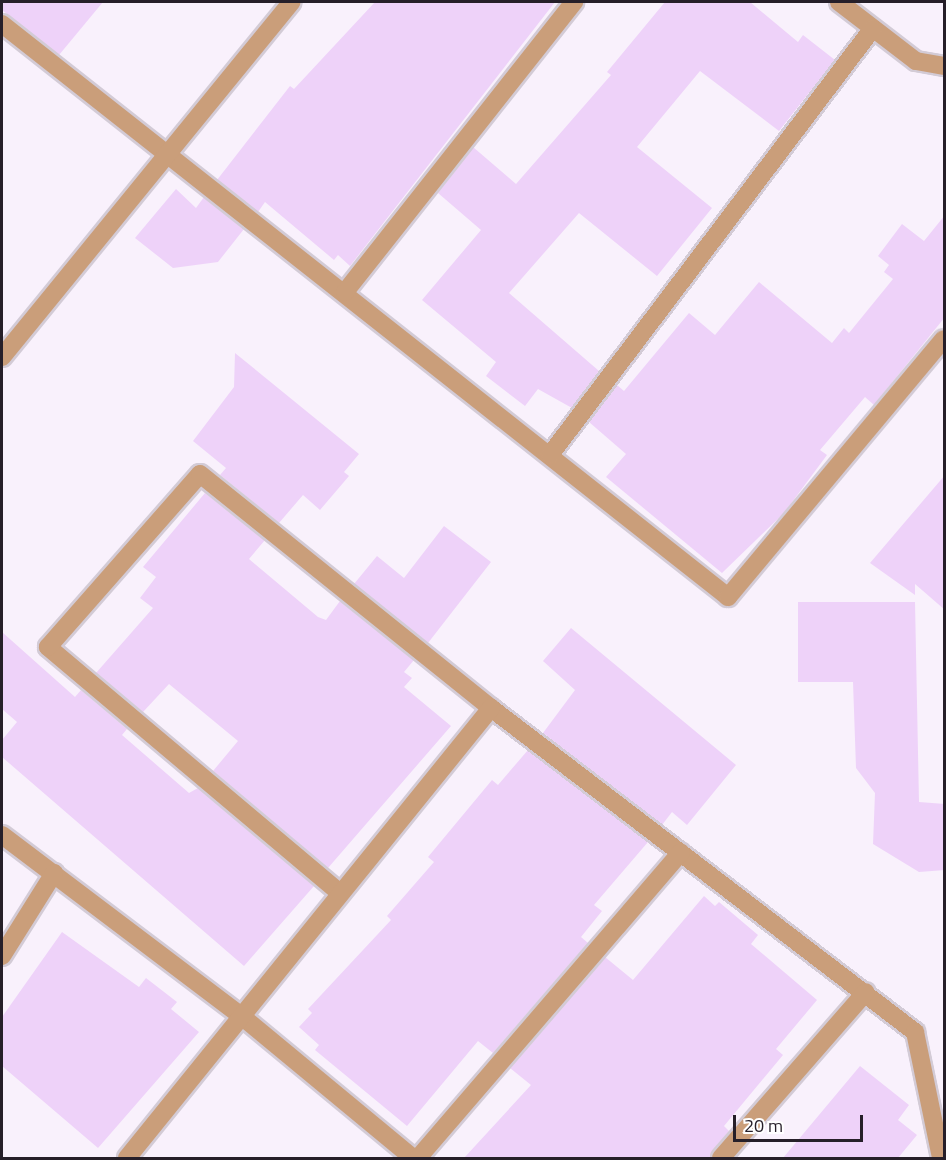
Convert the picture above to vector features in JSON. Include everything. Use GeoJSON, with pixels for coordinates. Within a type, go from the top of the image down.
{"type":"FeatureCollection","features":[{"type":"Feature","properties":{"kind":"street"},"geometry":{"type":"LineString","coordinates":[[2,357],[292,2]]}},
{"type":"Feature","properties":{"kind":"street"},"geometry":{"type":"LineString","coordinates":[[345,292],[574,2]]}},
{"type":"Feature","properties":{"kind":"street"},"geometry":{"type":"LineString","coordinates":[[839,2],[916,61],[945,66]]}},
{"type":"Feature","properties":{"kind":"street"},"geometry":{"type":"LineString","coordinates":[[2,24],[169,152],[728,597],[945,339]]}},
{"type":"Feature","properties":{"kind":"street"},"geometry":{"type":"LineString","coordinates":[[550,454],[873,28]]}},
{"type":"Feature","properties":{"kind":"street"},"geometry":{"type":"LineString","coordinates":[[340,893],[48,647],[200,474],[491,708],[866,992],[915,1032],[941,1158]]}},
{"type":"Feature","properties":{"kind":"street"},"geometry":{"type":"LineString","coordinates":[[127,1158],[244,1019],[340,893],[491,708]]}},
{"type":"Feature","properties":{"kind":"street"},"geometry":{"type":"LineString","coordinates":[[2,835],[244,1019],[413,1158]]}},
{"type":"Feature","properties":{"kind":"street"},"geometry":{"type":"LineString","coordinates":[[418,1158],[681,852]]}},
{"type":"Feature","properties":{"kind":"street"},"geometry":{"type":"LineString","coordinates":[[2,956],[54,873]]}},
{"type":"Feature","properties":{"kind":"street"},"geometry":{"type":"LineString","coordinates":[[721,1158],[866,992]]}},
{"type":"Feature","properties":{"kind":"building"},"geometry":{"type":"Polygon","coordinates":[[[2,2],[103,2],[59,55],[2,10],[2,2]]]}},
{"type":"Feature","properties":{"kind":"building"},"geometry":{"type":"Polygon","coordinates":[[[375,2],[555,2],[350,266],[338,255],[334,260],[265,202],[258,212],[217,180],[290,86],[294,89],[375,2]]]}},
{"type":"Feature","properties":{"kind":"building"},"geometry":{"type":"Polygon","coordinates":[[[665,2],[750,2],[798,42],[803,35],[835,60],[779,131],[700,71],[637,147],[712,208],[657,276],[579,213],[509,293],[599,371],[572,408],[538,389],[525,406],[486,376],[496,362],[422,300],[481,230],[438,193],[473,147],[516,184],[611,75],[607,72],[665,2]]]}},
{"type":"Feature","properties":{"kind":"building"},"geometry":{"type":"Polygon","coordinates":[[[176,189],[196,208],[204,197],[244,229],[218,262],[173,268],[135,238],[176,189]]]}},
{"type":"Feature","properties":{"kind":"building"},"geometry":{"type":"Polygon","coordinates":[[[945,215],[945,317],[874,405],[865,397],[820,450],[827,455],[784,513],[722,573],[606,477],[626,454],[589,422],[617,385],[624,391],[689,313],[715,335],[759,282],[832,343],[844,328],[849,333],[893,279],[884,272],[889,265],[878,256],[902,224],[924,241],[945,215]]]}},
{"type":"Feature","properties":{"kind":"building"},"geometry":{"type":"Polygon","coordinates":[[[235,353],[359,454],[344,472],[349,476],[320,510],[303,495],[279,523],[220,475],[226,468],[193,441],[234,387],[235,353]]]}},
{"type":"Feature","properties":{"kind":"building"},"geometry":{"type":"Polygon","coordinates":[[[945,475],[945,610],[915,584],[915,595],[870,563],[945,475]]]}},
{"type":"Feature","properties":{"kind":"building"},"geometry":{"type":"Polygon","coordinates":[[[205,493],[265,540],[249,559],[318,617],[326,620],[340,601],[414,660],[404,672],[412,678],[404,687],[451,726],[328,868],[213,771],[238,741],[169,684],[143,712],[96,673],[153,608],[140,598],[156,577],[143,567],[205,493]]]}},
{"type":"Feature","properties":{"kind":"building"},"geometry":{"type":"Polygon","coordinates":[[[444,526],[491,562],[428,643],[354,584],[377,556],[404,578],[444,526]]]}},
{"type":"Feature","properties":{"kind":"building"},"geometry":{"type":"Polygon","coordinates":[[[798,602],[915,602],[919,802],[945,804],[945,870],[919,872],[873,844],[875,793],[856,768],[853,682],[798,682],[798,602]]]}},
{"type":"Feature","properties":{"kind":"building"},"geometry":{"type":"Polygon","coordinates":[[[571,628],[736,765],[687,825],[672,812],[662,825],[543,733],[575,690],[543,661],[571,628]]]}},
{"type":"Feature","properties":{"kind":"building"},"geometry":{"type":"Polygon","coordinates":[[[2,632],[75,697],[81,690],[127,729],[122,735],[189,793],[198,788],[314,886],[244,966],[2,757],[2,740],[17,722],[2,709],[2,632]]]}},
{"type":"Feature","properties":{"kind":"building"},"geometry":{"type":"Polygon","coordinates":[[[528,750],[648,842],[594,905],[602,911],[581,937],[588,943],[493,1053],[478,1041],[407,1126],[315,1050],[319,1045],[299,1027],[312,1013],[308,1009],[391,920],[387,916],[434,862],[428,857],[492,780],[498,785],[528,750]]]}},
{"type":"Feature","properties":{"kind":"building"},"geometry":{"type":"Polygon","coordinates":[[[704,896],[715,906],[719,902],[758,935],[751,944],[817,1000],[776,1049],[783,1055],[724,1126],[729,1131],[710,1158],[464,1158],[531,1085],[510,1068],[605,957],[633,980],[704,896]]]}},
{"type":"Feature","properties":{"kind":"building"},"geometry":{"type":"Polygon","coordinates":[[[62,932],[139,987],[146,978],[177,1002],[171,1009],[199,1032],[98,1148],[2,1066],[2,1017],[62,932]]]}},
{"type":"Feature","properties":{"kind":"building"},"geometry":{"type":"Polygon","coordinates":[[[860,1066],[909,1105],[898,1120],[917,1135],[898,1158],[783,1158],[860,1066]]]}}]}
